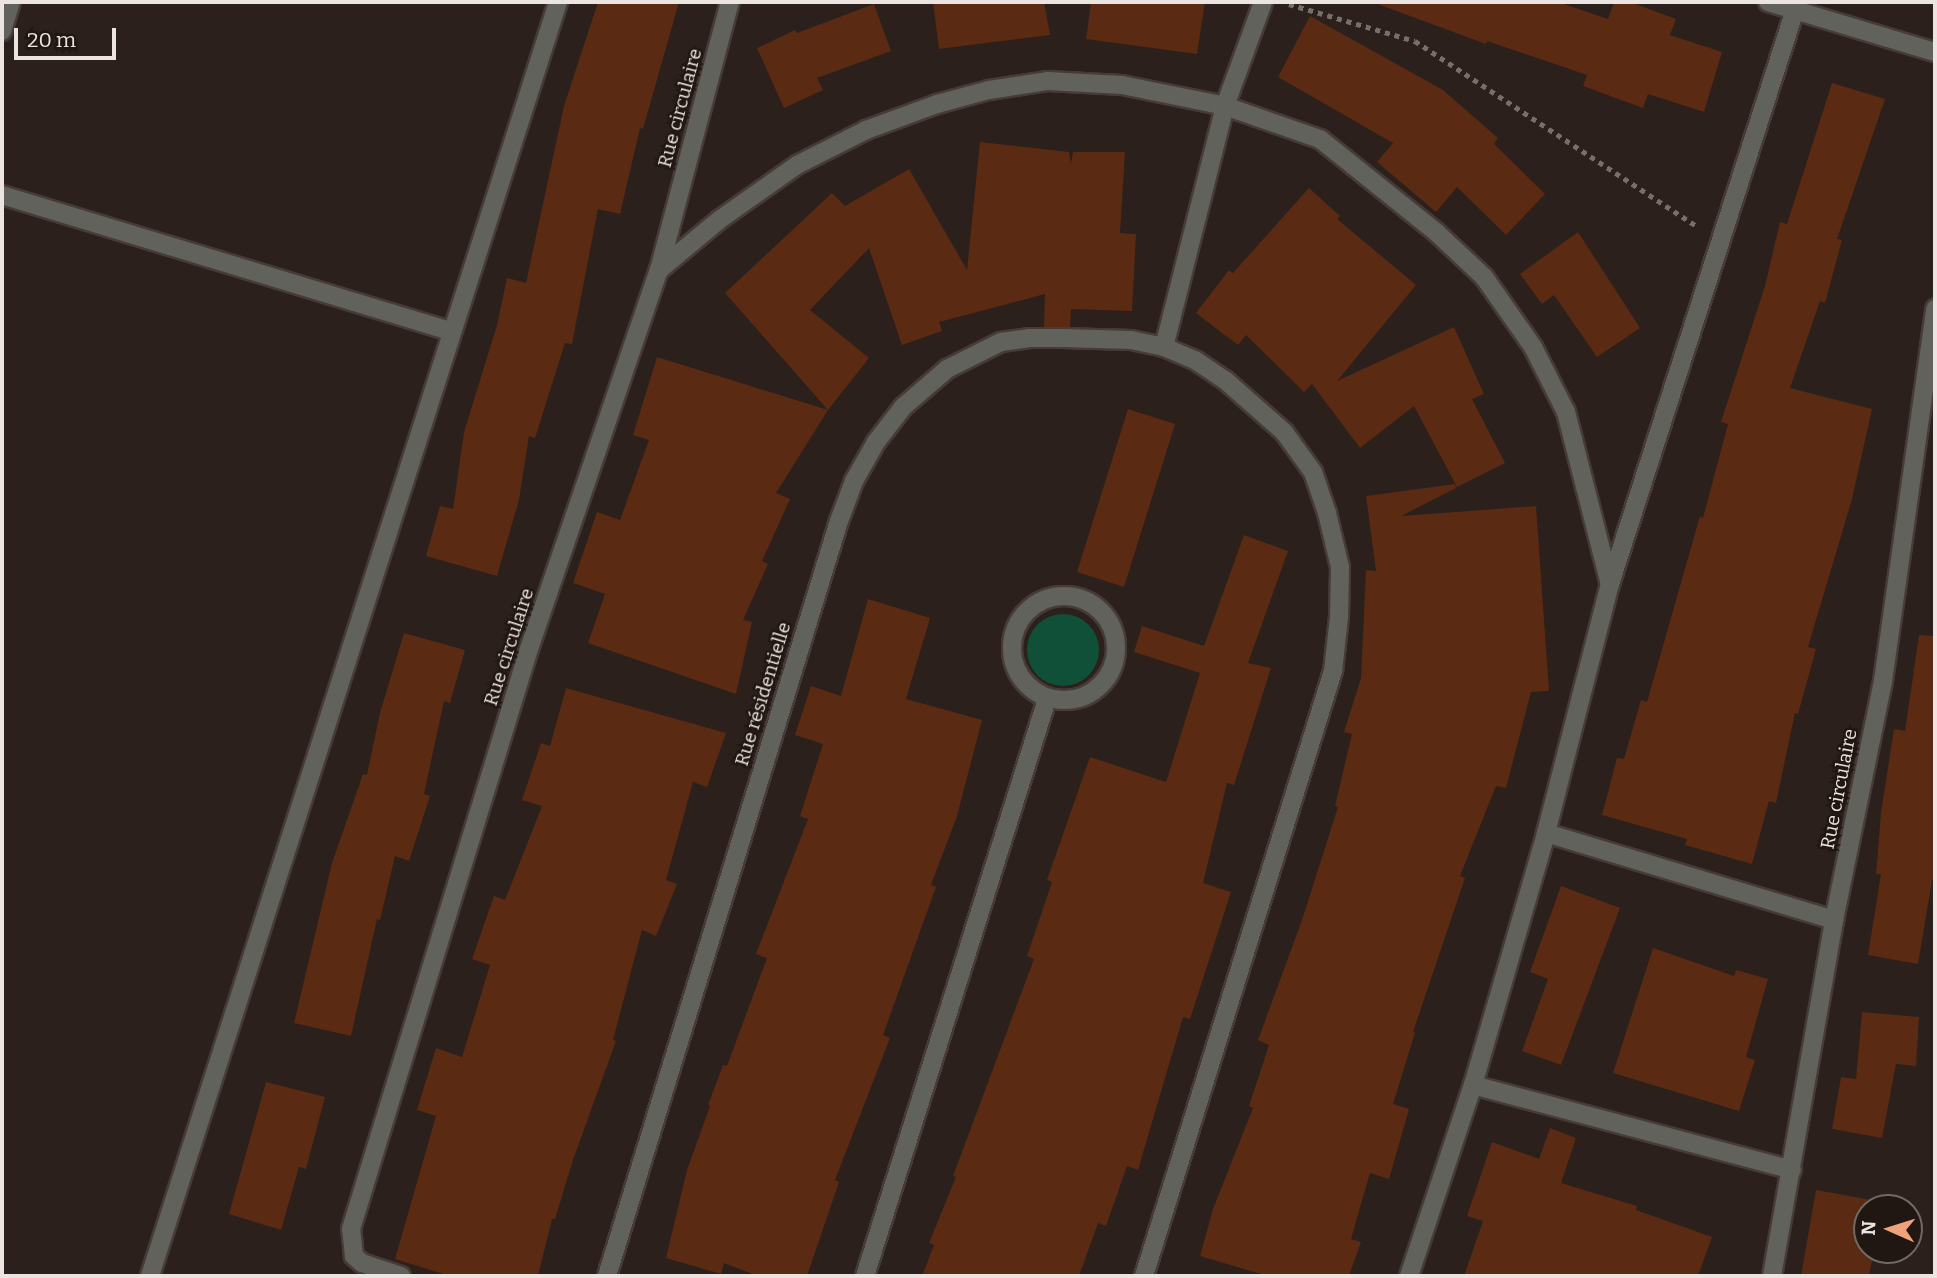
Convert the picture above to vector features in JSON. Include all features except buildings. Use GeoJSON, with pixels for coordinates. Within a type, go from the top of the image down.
{"type":"FeatureCollection","features":[{"type":"Feature","properties":{"kind":"street"},"geometry":{"type":"LineString","coordinates":[[2,31],[11,2]]}},
{"type":"Feature","properties":{"kind":"street"},"geometry":{"type":"LineString","coordinates":[[150,1276],[558,2]]}},
{"type":"Feature","properties":{"kind":"street","name":"Rue circulaire"},"geometry":{"type":"LineString","coordinates":[[401,1276],[362,1263],[354,1256],[351,1229],[529,649],[659,270],[730,2]]}},
{"type":"Feature","properties":{"kind":"street"},"geometry":{"type":"LineString","coordinates":[[1164,348],[1225,106],[1263,2]]}},
{"type":"Feature","properties":{"kind":"street"},"geometry":{"type":"LineString","coordinates":[[1768,2],[1935,52]]}},
{"type":"Feature","properties":{"kind":"street"},"geometry":{"type":"LineString","coordinates":[[1409,1276],[1473,1085],[1546,833],[1611,584],[1795,10]]}},
{"type":"Feature","properties":{"kind":"street"},"geometry":{"type":"LineString","coordinates":[[659,270],[719,220],[797,165],[866,130],[937,104],[989,89],[1048,81],[1122,85],[1225,106],[1320,139],[1436,232],[1484,277],[1533,347],[1566,412],[1611,584]]}},
{"type":"Feature","properties":{"kind":"street"},"geometry":{"type":"LineString","coordinates":[[2,195],[451,331]]}},
{"type":"Feature","properties":{"kind":"street","name":"Rue circulaire"},"geometry":{"type":"LineString","coordinates":[[1772,1276],[1834,919],[1882,681],[1935,309]]}},
{"type":"Feature","properties":{"kind":"street","name":"Rue résidentielle"},"geometry":{"type":"LineString","coordinates":[[607,1276],[839,521],[854,481],[876,442],[904,407],[947,369],[1002,342],[1030,338],[1131,340],[1164,348],[1195,360],[1224,380],[1283,432],[1313,472],[1328,513],[1340,568],[1339,617],[1333,671],[1144,1276]]}},
{"type":"Feature","properties":{"kind":"street"},"geometry":{"type":"LineString","coordinates":[[1061,596],[1081,598],[1099,609],[1111,625],[1116,645],[1114,665],[1104,684],[1087,696],[1068,701],[1047,699],[1030,688],[1017,672],[1012,652],[1015,631],[1025,614],[1041,601],[1061,596]]}},
{"type":"Feature","properties":{"kind":"street"},"geometry":{"type":"LineString","coordinates":[[865,1276],[1047,699]]}},
{"type":"Feature","properties":{"kind":"street"},"geometry":{"type":"LineString","coordinates":[[1546,833],[1834,919]]}},
{"type":"Feature","properties":{"kind":"street"},"geometry":{"type":"LineString","coordinates":[[1473,1085],[1792,1170]]}},
{"type":"Feature","properties":{"kind":"path"},"geometry":{"type":"LineString","coordinates":[[1283,2],[1415,41],[1719,241]]}},
{"type":"Feature","properties":{"kind":"green space"},"geometry":{"type":"Polygon","coordinates":[[[1063,614],[1083,620],[1093,630],[1099,650],[1093,670],[1083,680],[1063,686],[1043,680],[1033,670],[1027,650],[1033,630],[1043,620],[1063,614]]]}}]}
